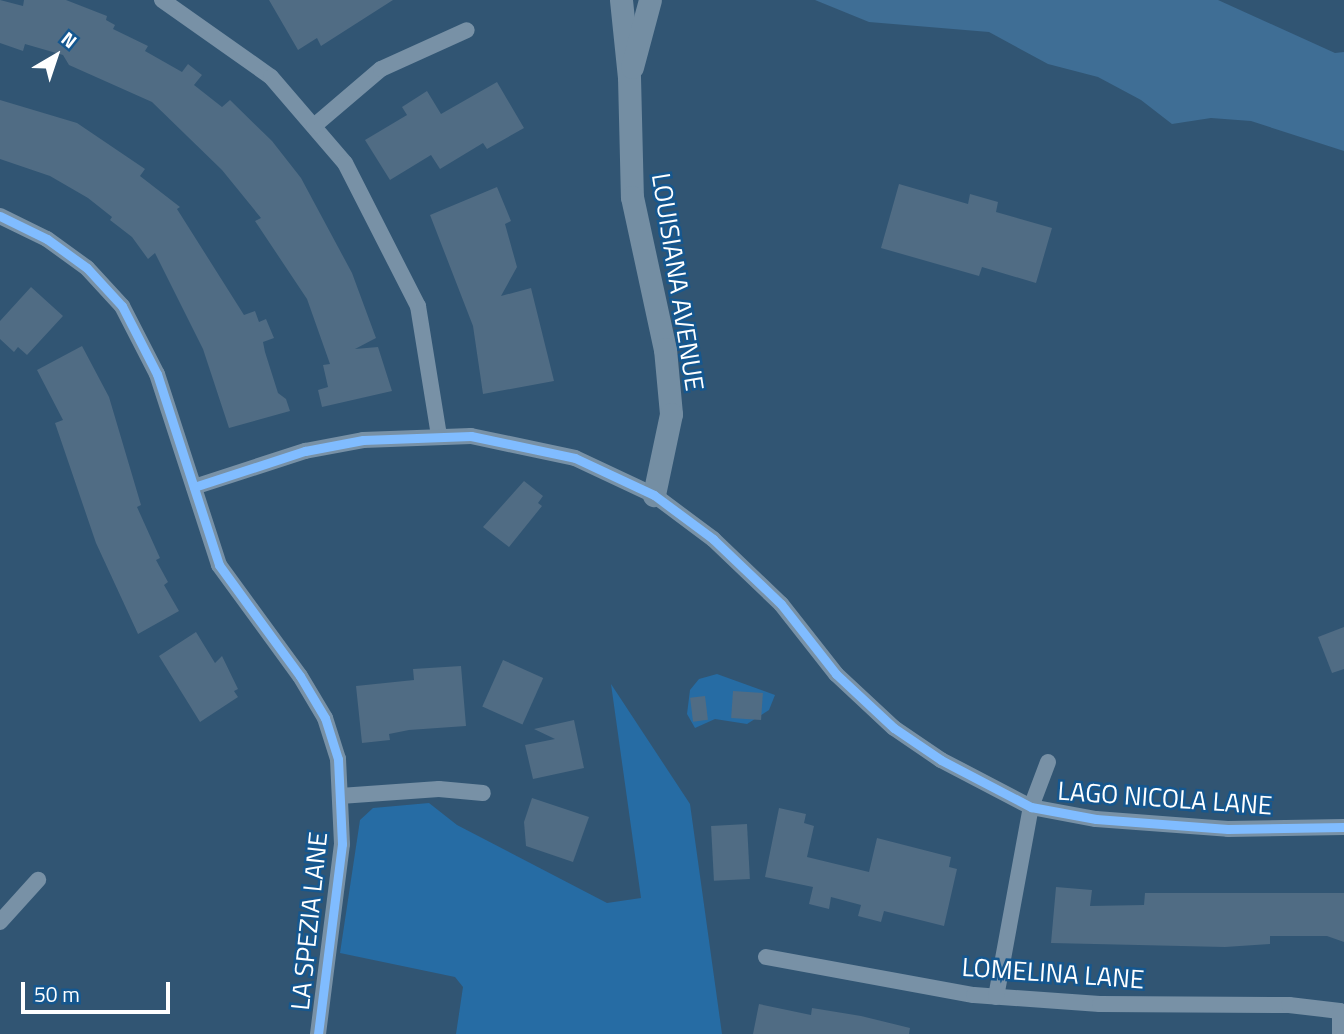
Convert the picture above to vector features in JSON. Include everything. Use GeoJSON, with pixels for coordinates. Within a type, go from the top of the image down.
{"type":"FeatureCollection","features":[{"type":"Feature","properties":{"kind":"street"},"geometry":{"type":"LineString","coordinates":[[162,0],[271,77],[345,163],[418,306],[439,436]]}},
{"type":"Feature","properties":{"kind":"street","name":"LOUISIANA AVENUE"},"geometry":{"type":"LineString","coordinates":[[621,0],[629,76],[632,197],[665,349],[671,414],[654,495]]}},
{"type":"Feature","properties":{"kind":"street","name":"LOUISIANA AVENUE"},"geometry":{"type":"LineString","coordinates":[[629,76],[650,0]]}},
{"type":"Feature","properties":{"kind":"street"},"geometry":{"type":"LineString","coordinates":[[314,126],[381,69],[467,30]]}},
{"type":"Feature","properties":{"kind":"street","name":"LA SPEZIA LANE"},"geometry":{"type":"LineString","coordinates":[[0,216],[47,239],[87,268],[122,306],[157,374],[219,565],[325,718],[338,759],[342,844],[318,1034]]}},
{"type":"Feature","properties":{"kind":"street","name":"LAGO NICOLA LANE"},"geometry":{"type":"LineString","coordinates":[[194,487],[305,451],[363,440],[439,436],[504,440],[575,458],[654,495],[757,578],[836,674],[894,728],[941,760],[1031,807],[1096,819],[1228,829],[1344,827]]}},
{"type":"Feature","properties":{"kind":"street"},"geometry":{"type":"LineString","coordinates":[[996,997],[1031,807],[1048,762]]}},
{"type":"Feature","properties":{"kind":"street"},"geometry":{"type":"LineString","coordinates":[[340,796],[439,789],[483,793]]}},
{"type":"Feature","properties":{"kind":"street"},"geometry":{"type":"LineString","coordinates":[[0,922],[38,880]]}},
{"type":"Feature","properties":{"kind":"street","name":"LOMELINA LANE"},"geometry":{"type":"LineString","coordinates":[[766,957],[996,997],[1340,1011],[1340,1034]]}},
{"type":"Feature","properties":{"kind":"shaded area"},"geometry":{"type":"Polygon","coordinates":[[[815,0],[1218,0],[1335,53],[1344,52],[1344,151],[1251,121],[1211,118],[1172,124],[1141,100],[1098,77],[1048,64],[989,32],[869,22],[815,0]]]}},
{"type":"Feature","properties":{"kind":"shaded area"},"geometry":{"type":"Polygon","coordinates":[[[717,674],[775,695],[769,710],[747,724],[715,719],[695,728],[687,714],[690,690],[699,679],[717,674]]]}},
{"type":"Feature","properties":{"kind":"shaded area"},"geometry":{"type":"Polygon","coordinates":[[[611,684],[690,804],[722,1034],[456,1034],[463,987],[455,977],[340,953],[360,820],[373,808],[429,803],[457,825],[607,903],[641,898],[611,684]]]}},
{"type":"Feature","properties":{"kind":"building"},"geometry":{"type":"Polygon","coordinates":[[[0,0],[23,6],[24,0],[66,0],[107,16],[106,20],[115,25],[113,29],[148,46],[145,51],[182,72],[188,64],[202,75],[194,85],[222,107],[230,100],[272,141],[301,178],[352,273],[376,338],[355,349],[378,347],[392,391],[322,407],[318,390],[328,387],[323,365],[330,364],[307,299],[255,221],[261,218],[222,170],[152,102],[69,65],[63,55],[25,44],[23,51],[0,43],[0,0]]]}},
{"type":"Feature","properties":{"kind":"building"},"geometry":{"type":"Polygon","coordinates":[[[269,0],[393,0],[321,46],[317,38],[298,50],[269,0]]]}},
{"type":"Feature","properties":{"kind":"building"},"geometry":{"type":"Polygon","coordinates":[[[497,82],[524,128],[487,149],[483,143],[440,169],[431,155],[390,180],[365,140],[407,115],[402,107],[427,91],[441,114],[497,82]]]}},
{"type":"Feature","properties":{"kind":"building"},"geometry":{"type":"Polygon","coordinates":[[[0,100],[77,123],[145,169],[140,176],[180,207],[177,209],[244,315],[255,311],[259,322],[266,319],[274,338],[263,342],[265,352],[278,393],[286,399],[290,411],[229,428],[203,349],[155,253],[148,259],[132,237],[88,198],[50,176],[0,159],[0,100]]]}},
{"type":"Feature","properties":{"kind":"building"},"geometry":{"type":"Polygon","coordinates":[[[899,184],[968,204],[970,194],[998,202],[996,212],[1052,228],[1036,283],[982,267],[979,276],[881,248],[899,184]]]}},
{"type":"Feature","properties":{"kind":"building"},"geometry":{"type":"Polygon","coordinates":[[[497,187],[511,221],[505,224],[517,267],[501,296],[531,288],[554,381],[483,394],[473,326],[430,215],[497,187]]]}},
{"type":"Feature","properties":{"kind":"building"},"geometry":{"type":"Polygon","coordinates":[[[31,287],[63,316],[27,355],[18,347],[14,352],[0,339],[0,321],[31,287]]]}},
{"type":"Feature","properties":{"kind":"building"},"geometry":{"type":"Polygon","coordinates":[[[82,346],[109,397],[141,505],[137,507],[160,558],[156,560],[168,582],[164,585],[179,611],[138,634],[96,543],[55,423],[63,420],[37,370],[82,346]]]}},
{"type":"Feature","properties":{"kind":"building"},"geometry":{"type":"Polygon","coordinates":[[[524,481],[543,496],[538,503],[542,506],[509,547],[483,527],[524,481]]]}},
{"type":"Feature","properties":{"kind":"building"},"geometry":{"type":"Polygon","coordinates":[[[1344,627],[1344,669],[1332,673],[1318,637],[1344,627]]]}},
{"type":"Feature","properties":{"kind":"building"},"geometry":{"type":"Polygon","coordinates":[[[196,632],[215,663],[222,656],[238,689],[234,691],[238,697],[200,722],[159,656],[196,632]]]}},
{"type":"Feature","properties":{"kind":"building"},"geometry":{"type":"Polygon","coordinates":[[[503,660],[543,678],[522,724],[482,707],[503,660]]]}},
{"type":"Feature","properties":{"kind":"building"},"geometry":{"type":"Polygon","coordinates":[[[461,666],[466,726],[409,730],[389,734],[390,740],[362,743],[356,686],[414,680],[413,669],[461,666]]]}},
{"type":"Feature","properties":{"kind":"building"},"geometry":{"type":"Polygon","coordinates":[[[733,691],[763,693],[761,720],[731,718],[733,691]]]}},
{"type":"Feature","properties":{"kind":"building"},"geometry":{"type":"Polygon","coordinates":[[[705,696],[708,720],[693,722],[690,698],[705,696]]]}},
{"type":"Feature","properties":{"kind":"building"},"geometry":{"type":"Polygon","coordinates":[[[574,720],[584,768],[533,779],[525,745],[555,739],[534,729],[574,720]]]}},
{"type":"Feature","properties":{"kind":"building"},"geometry":{"type":"Polygon","coordinates":[[[532,798],[589,817],[573,862],[526,846],[524,822],[532,798]]]}},
{"type":"Feature","properties":{"kind":"building"},"geometry":{"type":"Polygon","coordinates":[[[779,808],[806,814],[804,823],[814,826],[807,857],[869,872],[877,838],[951,857],[949,867],[957,869],[944,926],[884,911],[881,922],[858,916],[861,905],[831,897],[829,909],[809,904],[813,887],[765,877],[779,808]]]}},
{"type":"Feature","properties":{"kind":"building"},"geometry":{"type":"Polygon","coordinates":[[[747,824],[750,879],[714,881],[711,826],[747,824]]]}},
{"type":"Feature","properties":{"kind":"building"},"geometry":{"type":"Polygon","coordinates":[[[1056,887],[1092,890],[1090,906],[1144,905],[1145,893],[1344,893],[1344,942],[1327,936],[1270,936],[1270,944],[1225,947],[1051,943],[1056,887]]]}},
{"type":"Feature","properties":{"kind":"building"},"geometry":{"type":"Polygon","coordinates":[[[759,1004],[811,1015],[812,1008],[861,1016],[910,1028],[909,1034],[753,1034],[759,1004]]]}},
{"type":"Feature","properties":{"kind":"cycle path"},"geometry":{"type":"LineString","coordinates":[[0,216],[47,239],[87,268],[122,306],[157,374],[219,565],[300,676],[325,718],[338,759],[342,844],[318,1034]]}},
{"type":"Feature","properties":{"kind":"cycle path"},"geometry":{"type":"LineString","coordinates":[[194,487],[305,451],[363,440],[471,436],[575,458],[654,495],[713,539],[781,604],[836,674],[894,728],[941,760],[1031,807],[1096,819],[1228,829],[1344,827]]}}]}
